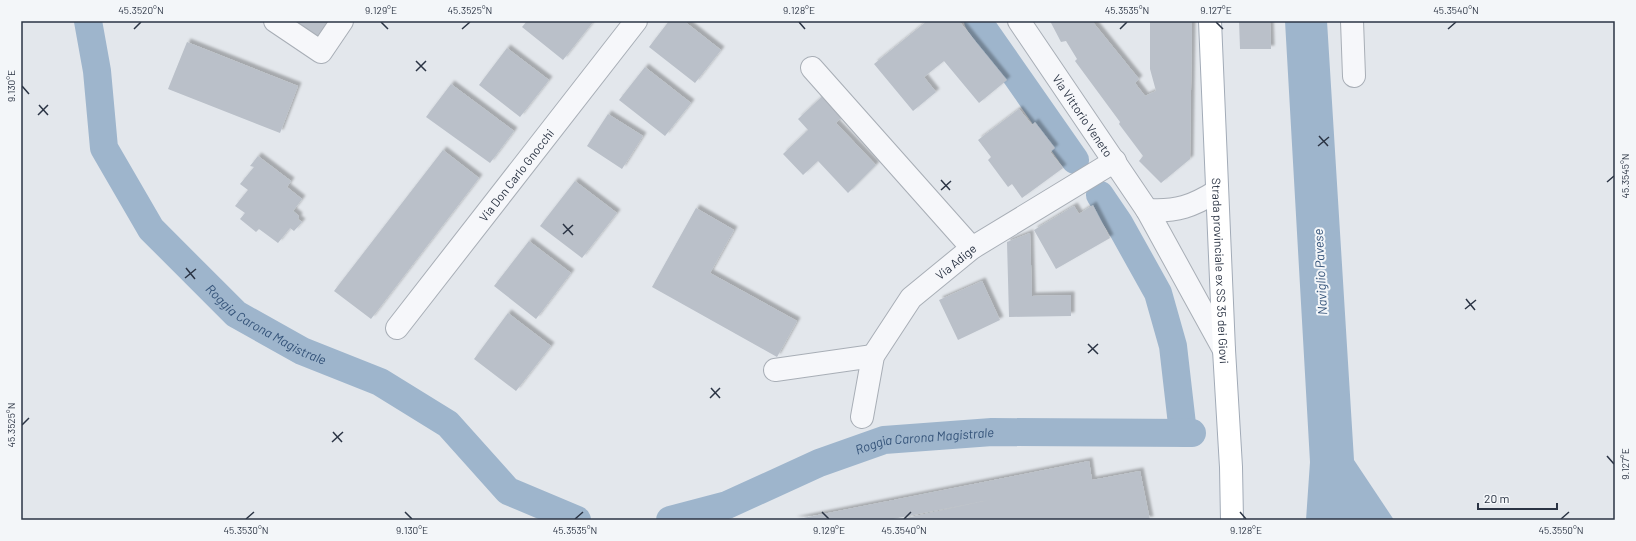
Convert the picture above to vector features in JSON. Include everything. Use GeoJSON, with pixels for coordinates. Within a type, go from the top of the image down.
{"type":"FeatureCollection","features":[{"type":"Feature","properties":{"kind":"main road","name":"Strada provinciale ex SS 35 dei Giovi"},"geometry":{"type":"LineString","coordinates":[[1210,21],[1224,350],[1232,467],[1232,520]]}},
{"type":"Feature","properties":{"kind":"street"},"geometry":{"type":"LineString","coordinates":[[275,21],[321,52],[342,21]]}},
{"type":"Feature","properties":{"kind":"street","name":"Via Don Carlo Gnocchi"},"geometry":{"type":"LineString","coordinates":[[397,328],[636,21]]}},
{"type":"Feature","properties":{"kind":"street","name":"Via Vittorio Veneto"},"geometry":{"type":"LineString","coordinates":[[1019,21],[1115,160],[1147,210],[1224,350]]}},
{"type":"Feature","properties":{"kind":"street"},"geometry":{"type":"LineString","coordinates":[[1352,21],[1354,76]]}},
{"type":"Feature","properties":{"kind":"street"},"geometry":{"type":"LineString","coordinates":[[812,68],[972,248]]}},
{"type":"Feature","properties":{"kind":"street","name":"Via Adige"},"geometry":{"type":"LineString","coordinates":[[862,417],[873,356],[911,298],[972,248],[1115,160]]}},
{"type":"Feature","properties":{"kind":"street"},"geometry":{"type":"LineString","coordinates":[[1147,210],[1164,210],[1186,207],[1217,191]]}},
{"type":"Feature","properties":{"kind":"street"},"geometry":{"type":"LineString","coordinates":[[775,370],[873,356]]}},
{"type":"Feature","properties":{"kind":"water","name":"Naviglio Pavese"},"geometry":{"type":"Polygon","coordinates":[[[1285,21],[1327,21],[1354,460],[1394,520],[1306,520],[1310,462],[1285,21]]]}},
{"type":"Feature","properties":{"kind":"building"},"geometry":{"type":"Polygon","coordinates":[[[292,21],[332,21],[319,40],[292,21]]]}},
{"type":"Feature","properties":{"kind":"building"},"geometry":{"type":"Polygon","coordinates":[[[527,21],[593,22],[563,60],[522,27],[527,21]]]}},
{"type":"Feature","properties":{"kind":"building"},"geometry":{"type":"Polygon","coordinates":[[[669,21],[684,21],[721,50],[695,83],[649,47],[669,21]]]}},
{"type":"Feature","properties":{"kind":"building"},"geometry":{"type":"Polygon","coordinates":[[[927,21],[959,21],[1007,80],[979,103],[944,61],[924,77],[936,92],[913,111],[874,64],[927,21]]]}},
{"type":"Feature","properties":{"kind":"building"},"geometry":{"type":"Polygon","coordinates":[[[1050,21],[1092,21],[1139,79],[1135,83],[1145,96],[1156,91],[1150,69],[1150,21],[1192,21],[1190,159],[1161,183],[1139,161],[1143,156],[1075,61],[1077,59],[1066,41],[1061,42],[1050,21]]]}},
{"type":"Feature","properties":{"kind":"building"},"geometry":{"type":"Polygon","coordinates":[[[1239,21],[1270,21],[1271,49],[1240,49],[1239,21]]]}},
{"type":"Feature","properties":{"kind":"building"},"geometry":{"type":"Polygon","coordinates":[[[187,42],[298,86],[280,133],[168,89],[187,42]]]}},
{"type":"Feature","properties":{"kind":"building"},"geometry":{"type":"Polygon","coordinates":[[[507,48],[549,80],[520,117],[479,85],[507,48]]]}},
{"type":"Feature","properties":{"kind":"building"},"geometry":{"type":"Polygon","coordinates":[[[645,67],[691,103],[665,136],[619,100],[645,67]]]}},
{"type":"Feature","properties":{"kind":"building"},"geometry":{"type":"Polygon","coordinates":[[[451,84],[514,131],[490,163],[426,117],[451,84]]]}},
{"type":"Feature","properties":{"kind":"building"},"geometry":{"type":"Polygon","coordinates":[[[828,91],[848,111],[836,123],[876,165],[848,193],[818,161],[803,175],[783,154],[808,130],[798,119],[828,91]]]}},
{"type":"Feature","properties":{"kind":"building"},"geometry":{"type":"Polygon","coordinates":[[[1019,109],[1032,125],[1035,122],[1055,148],[1050,152],[1063,168],[1022,198],[1012,184],[1008,187],[988,160],[991,157],[978,140],[1019,109]]]}},
{"type":"Feature","properties":{"kind":"building"},"geometry":{"type":"Polygon","coordinates":[[[608,114],[643,136],[622,169],[587,146],[608,114]]]}},
{"type":"Feature","properties":{"kind":"building"},"geometry":{"type":"Polygon","coordinates":[[[443,150],[479,178],[371,319],[334,291],[443,150]]]}},
{"type":"Feature","properties":{"kind":"building"},"geometry":{"type":"Polygon","coordinates":[[[258,156],[291,181],[287,187],[302,199],[293,211],[299,216],[298,219],[302,222],[294,231],[290,228],[278,243],[259,229],[256,232],[240,219],[245,213],[235,206],[248,190],[240,184],[254,167],[250,166],[258,156]]]}},
{"type":"Feature","properties":{"kind":"building"},"geometry":{"type":"Polygon","coordinates":[[[575,181],[617,213],[582,258],[540,226],[575,181]]]}},
{"type":"Feature","properties":{"kind":"building"},"geometry":{"type":"Polygon","coordinates":[[[1093,205],[1110,238],[1056,269],[1034,230],[1074,206],[1079,214],[1093,205]]]}},
{"type":"Feature","properties":{"kind":"building"},"geometry":{"type":"Polygon","coordinates":[[[696,208],[734,230],[710,273],[797,321],[777,357],[652,287],[696,208]]]}},
{"type":"Feature","properties":{"kind":"building"},"geometry":{"type":"Polygon","coordinates":[[[1030,233],[1032,296],[1071,295],[1071,316],[1009,317],[1007,242],[1030,233]]]}},
{"type":"Feature","properties":{"kind":"building"},"geometry":{"type":"Polygon","coordinates":[[[529,241],[571,273],[536,319],[494,286],[529,241]]]}},
{"type":"Feature","properties":{"kind":"building"},"geometry":{"type":"Polygon","coordinates":[[[982,281],[1000,320],[958,340],[939,300],[982,281]]]}},
{"type":"Feature","properties":{"kind":"building"},"geometry":{"type":"Polygon","coordinates":[[[508,313],[551,346],[516,391],[474,359],[508,313]]]}},
{"type":"Feature","properties":{"kind":"building"},"geometry":{"type":"Polygon","coordinates":[[[1089,461],[1092,480],[1140,471],[1150,520],[897,520],[994,499],[888,520],[793,520],[1089,461]]]}},
{"type":"Feature","properties":{"kind":"waterway","name":"Roggia Carona Magistrale"},"geometry":{"type":"LineString","coordinates":[[88,21],[97,71],[104,148],[151,229],[236,314],[302,351],[380,382],[448,424],[508,491],[577,520]]}},
{"type":"Feature","properties":{"kind":"waterway"},"geometry":{"type":"LineString","coordinates":[[978,21],[1075,160]]}},
{"type":"Feature","properties":{"kind":"waterway"},"geometry":{"type":"LineString","coordinates":[[1100,195],[1119,223],[1158,293],[1173,346],[1183,433]]}},
{"type":"Feature","properties":{"kind":"waterway","name":"Roggia Carona Magistrale"},"geometry":{"type":"LineString","coordinates":[[670,520],[727,505],[819,463],[884,440],[992,432],[1192,433]]}}]}
